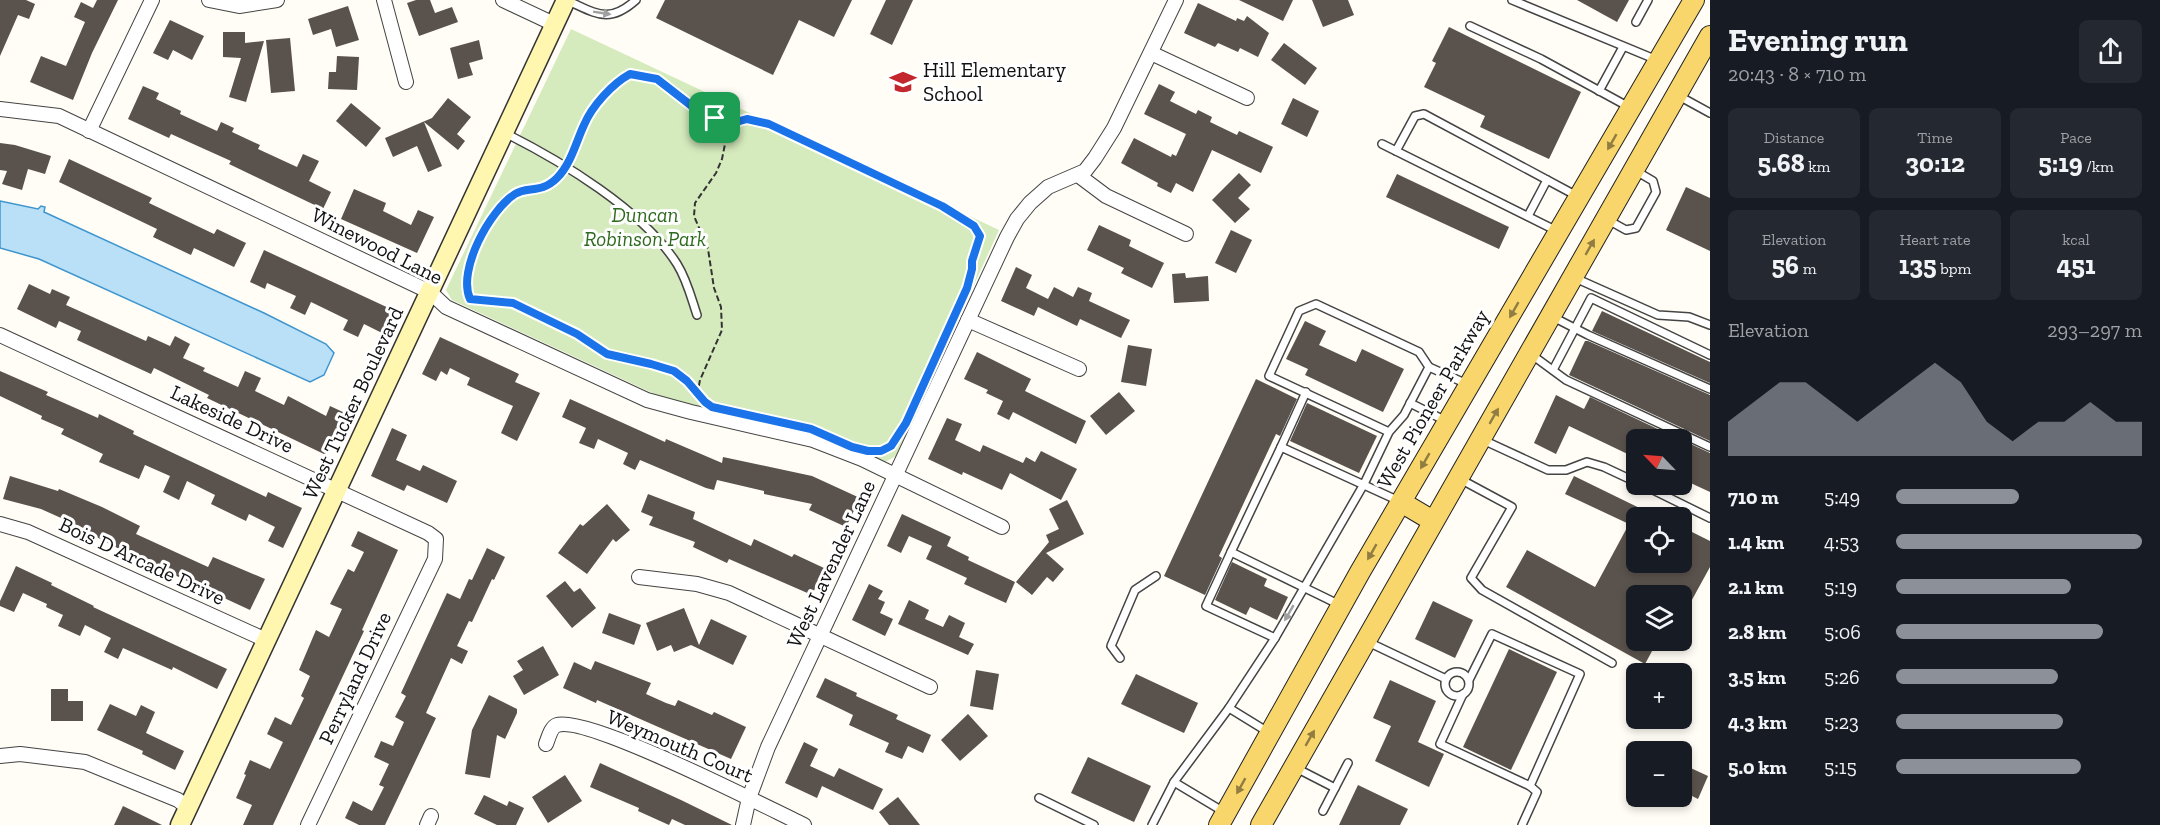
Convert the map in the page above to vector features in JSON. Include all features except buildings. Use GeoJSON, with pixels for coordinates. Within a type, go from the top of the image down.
{"type":"FeatureCollection","features":[{"type":"Feature","properties":{"kind":"main road","name":"West Pioneer Parkway"},"geometry":{"type":"LineString","coordinates":[[1222,819],[1341,606],[1632,109],[1692,1]]}},
{"type":"Feature","properties":{"kind":"main road"},"geometry":{"type":"LineString","coordinates":[[1261,825],[1710,37]]}},
{"type":"Feature","properties":{"kind":"main road"},"geometry":{"type":"LineString","coordinates":[[1401,502],[1433,521]]}},
{"type":"Feature","properties":{"kind":"street"},"geometry":{"type":"LineString","coordinates":[[89,131],[152,0]]}},
{"type":"Feature","properties":{"kind":"street"},"geometry":{"type":"LineString","coordinates":[[209,0],[239,6],[277,0]]}},
{"type":"Feature","properties":{"kind":"street"},"geometry":{"type":"LineString","coordinates":[[384,0],[406,82]]}},
{"type":"Feature","properties":{"kind":"street"},"geometry":{"type":"LineString","coordinates":[[503,0],[554,24]]}},
{"type":"Feature","properties":{"kind":"street","name":"West Tucker Boulevard"},"geometry":{"type":"LineString","coordinates":[[180,825],[566,0]]}},
{"type":"Feature","properties":{"kind":"street","name":"West Lavender Lane"},"geometry":{"type":"LineString","coordinates":[[743,825],[749,798],[768,747],[1017,219],[1048,187],[1086,171],[1114,128],[1176,0]]}},
{"type":"Feature","properties":{"kind":"street"},"geometry":{"type":"LineString","coordinates":[[1151,53],[1247,98]]}},
{"type":"Feature","properties":{"kind":"street","name":"Winewood Lane"},"geometry":{"type":"LineString","coordinates":[[0,109],[58,116],[430,292],[446,307],[647,400],[813,440],[862,459],[1002,527]]}},
{"type":"Feature","properties":{"kind":"street"},"geometry":{"type":"LineString","coordinates":[[1078,175],[1106,195],[1186,234]]}},
{"type":"Feature","properties":{"kind":"street"},"geometry":{"type":"LineString","coordinates":[[968,320],[1079,369]]}},
{"type":"Feature","properties":{"kind":"street","name":"Lakeside Drive"},"geometry":{"type":"LineString","coordinates":[[0,335],[428,533],[436,539],[436,548]]}},
{"type":"Feature","properties":{"kind":"street","name":"Bois D Arcade Drive"},"geometry":{"type":"LineString","coordinates":[[0,524],[28,531],[266,640]]}},
{"type":"Feature","properties":{"kind":"street","name":"Perryland Drive"},"geometry":{"type":"LineString","coordinates":[[308,825],[435,559],[436,548]]}},
{"type":"Feature","properties":{"kind":"street"},"geometry":{"type":"LineString","coordinates":[[639,577],[697,584],[729,592],[930,687]]}},
{"type":"Feature","properties":{"kind":"street","name":"Weymouth Court"},"geometry":{"type":"LineString","coordinates":[[546,744],[554,727],[559,725],[581,728],[640,747],[804,825]]}},
{"type":"Feature","properties":{"kind":"street"},"geometry":{"type":"LineString","coordinates":[[0,756],[20,754],[85,762],[178,800],[188,808]]}},
{"type":"Feature","properties":{"kind":"lane"},"geometry":{"type":"LineString","coordinates":[[566,0],[608,16],[619,13],[636,0]]}},
{"type":"Feature","properties":{"kind":"lane"},"geometry":{"type":"LineString","coordinates":[[1512,0],[1659,61]]}},
{"type":"Feature","properties":{"kind":"lane"},"geometry":{"type":"LineString","coordinates":[[1636,22],[1648,0]]}},
{"type":"Feature","properties":{"kind":"lane"},"geometry":{"type":"LineString","coordinates":[[1470,26],[1541,59],[1632,109]]}},
{"type":"Feature","properties":{"kind":"lane"},"geometry":{"type":"LineString","coordinates":[[1599,91],[1623,47]]}},
{"type":"Feature","properties":{"kind":"lane"},"geometry":{"type":"LineString","coordinates":[[1677,95],[1710,113]]}},
{"type":"Feature","properties":{"kind":"lane"},"geometry":{"type":"LineString","coordinates":[[1396,151],[1415,116],[1424,114],[1580,197]]}},
{"type":"Feature","properties":{"kind":"lane"},"geometry":{"type":"LineString","coordinates":[[504,133],[565,165],[637,219],[676,262],[687,284],[697,315]]}},
{"type":"Feature","properties":{"kind":"lane"},"geometry":{"type":"LineString","coordinates":[[1382,144],[1560,232]]}},
{"type":"Feature","properties":{"kind":"lane"},"geometry":{"type":"LineString","coordinates":[[1606,219],[1626,230],[1636,228],[1656,192],[1653,181],[1634,170]]}},
{"type":"Feature","properties":{"kind":"lane"},"geometry":{"type":"LineString","coordinates":[[1528,216],[1547,180]]}},
{"type":"Feature","properties":{"kind":"lane"},"geometry":{"type":"LineString","coordinates":[[1573,277],[1658,315],[1689,317],[1710,325]]}},
{"type":"Feature","properties":{"kind":"lane"},"geometry":{"type":"LineString","coordinates":[[1553,370],[1591,298],[1710,355]]}},
{"type":"Feature","properties":{"kind":"lane"},"geometry":{"type":"LineString","coordinates":[[1389,432],[1269,376],[1299,311],[1316,304],[1419,352],[1429,367],[1469,385]]}},
{"type":"Feature","properties":{"kind":"lane"},"geometry":{"type":"LineString","coordinates":[[1551,316],[1710,389]]}},
{"type":"Feature","properties":{"kind":"lane"},"geometry":{"type":"LineString","coordinates":[[1530,353],[1566,380],[1710,447]]}},
{"type":"Feature","properties":{"kind":"lane"},"geometry":{"type":"LineString","coordinates":[[1152,825],[1174,782],[1229,708],[1275,638],[1364,484],[1389,432],[1404,415],[1429,367]]}},
{"type":"Feature","properties":{"kind":"lane"},"geometry":{"type":"LineString","coordinates":[[1275,638],[1206,606],[1306,393]]}},
{"type":"Feature","properties":{"kind":"lane"},"geometry":{"type":"LineString","coordinates":[[1410,404],[1448,422]]}},
{"type":"Feature","properties":{"kind":"lane"},"geometry":{"type":"LineString","coordinates":[[1480,439],[1548,470],[1566,470],[1587,462],[1626,477]]}},
{"type":"Feature","properties":{"kind":"lane"},"geometry":{"type":"LineString","coordinates":[[1281,447],[1401,502]]}},
{"type":"Feature","properties":{"kind":"lane"},"geometry":{"type":"LineString","coordinates":[[1458,477],[1512,507],[1471,578],[1482,590],[1612,663]]}},
{"type":"Feature","properties":{"kind":"lane"},"geometry":{"type":"LineString","coordinates":[[1663,495],[1710,518]]}},
{"type":"Feature","properties":{"kind":"lane"},"geometry":{"type":"LineString","coordinates":[[1231,552],[1341,606]]}},
{"type":"Feature","properties":{"kind":"lane"},"geometry":{"type":"LineString","coordinates":[[1120,658],[1111,646],[1136,590],[1155,576]]}},
{"type":"Feature","properties":{"kind":"lane"},"geometry":{"type":"LineString","coordinates":[[1522,825],[1537,792],[1530,786],[1440,744],[1468,688],[1469,680],[1491,634],[1580,674],[1530,786]]}},
{"type":"Feature","properties":{"kind":"lane"},"geometry":{"type":"LineString","coordinates":[[1365,641],[1446,679]]}},
{"type":"Feature","properties":{"kind":"lane"},"geometry":{"type":"LineString","coordinates":[[1463,694],[1456,696],[1449,693],[1445,686],[1446,679],[1452,673],[1460,672],[1469,680]]}},
{"type":"Feature","properties":{"kind":"lane"},"geometry":{"type":"LineString","coordinates":[[1229,708],[1270,734]]}},
{"type":"Feature","properties":{"kind":"lane"},"geometry":{"type":"LineString","coordinates":[[1323,811],[1348,763]]}},
{"type":"Feature","properties":{"kind":"lane"},"geometry":{"type":"LineString","coordinates":[[1294,767],[1335,788]]}},
{"type":"Feature","properties":{"kind":"lane"},"geometry":{"type":"LineString","coordinates":[[1174,782],[1222,819]]}},
{"type":"Feature","properties":{"kind":"lane"},"geometry":{"type":"LineString","coordinates":[[1040,798],[1094,825]]}},
{"type":"Feature","properties":{"kind":"path"},"geometry":{"type":"LineString","coordinates":[[712,407],[674,371],[607,354],[577,334],[513,303],[470,299],[466,290],[475,246],[507,199],[518,192],[543,188],[557,178],[574,150],[584,124],[596,106],[620,79],[630,74],[657,79],[693,107],[729,124],[747,119],[769,124],[942,206],[974,226],[980,236],[979,243],[963,298]]}},
{"type":"Feature","properties":{"kind":"path"},"geometry":{"type":"LineString","coordinates":[[700,395],[698,390],[700,380],[722,330],[721,307],[714,288],[708,249],[694,216],[695,203],[716,173],[722,159],[729,124]]}},
{"type":"Feature","properties":{"kind":"path"},"geometry":{"type":"LineString","coordinates":[[874,451],[881,451],[891,446],[898,437]]}},
{"type":"Feature","properties":{"kind":"green space","name":"Duncan Robinson Park"},"geometry":{"type":"Polygon","coordinates":[[[571,29],[999,230],[896,456],[885,462],[791,430],[661,397],[452,300],[446,290],[571,29]]]}},
{"type":"Feature","properties":{"kind":"water"},"geometry":{"type":"Polygon","coordinates":[[[0,201],[38,209],[41,206],[45,207],[44,212],[326,344],[334,353],[324,375],[310,382],[39,259],[0,248],[0,201]]]}},
{"type":"Feature","properties":{"kind":"place","name":"Hill Elementary School"},"geometry":{"type":"Point","coordinates":[903,82]}},
{"type":"Feature","properties":{"kind":"route"},"geometry":{"type":"LineString","coordinates":[[630,74],[657,79],[693,107],[715,118],[729,124],[747,119],[769,124],[925,200],[942,206],[977,229],[980,236],[979,243],[972,261],[967,288],[906,423],[891,446],[881,451],[868,451],[852,447],[811,429],[712,407],[674,371],[607,354],[577,334],[513,303],[470,299],[466,290],[467,280],[475,246],[486,227],[507,199],[518,192],[543,188],[557,178],[574,150],[589,116],[620,79],[630,74]]}}]}
